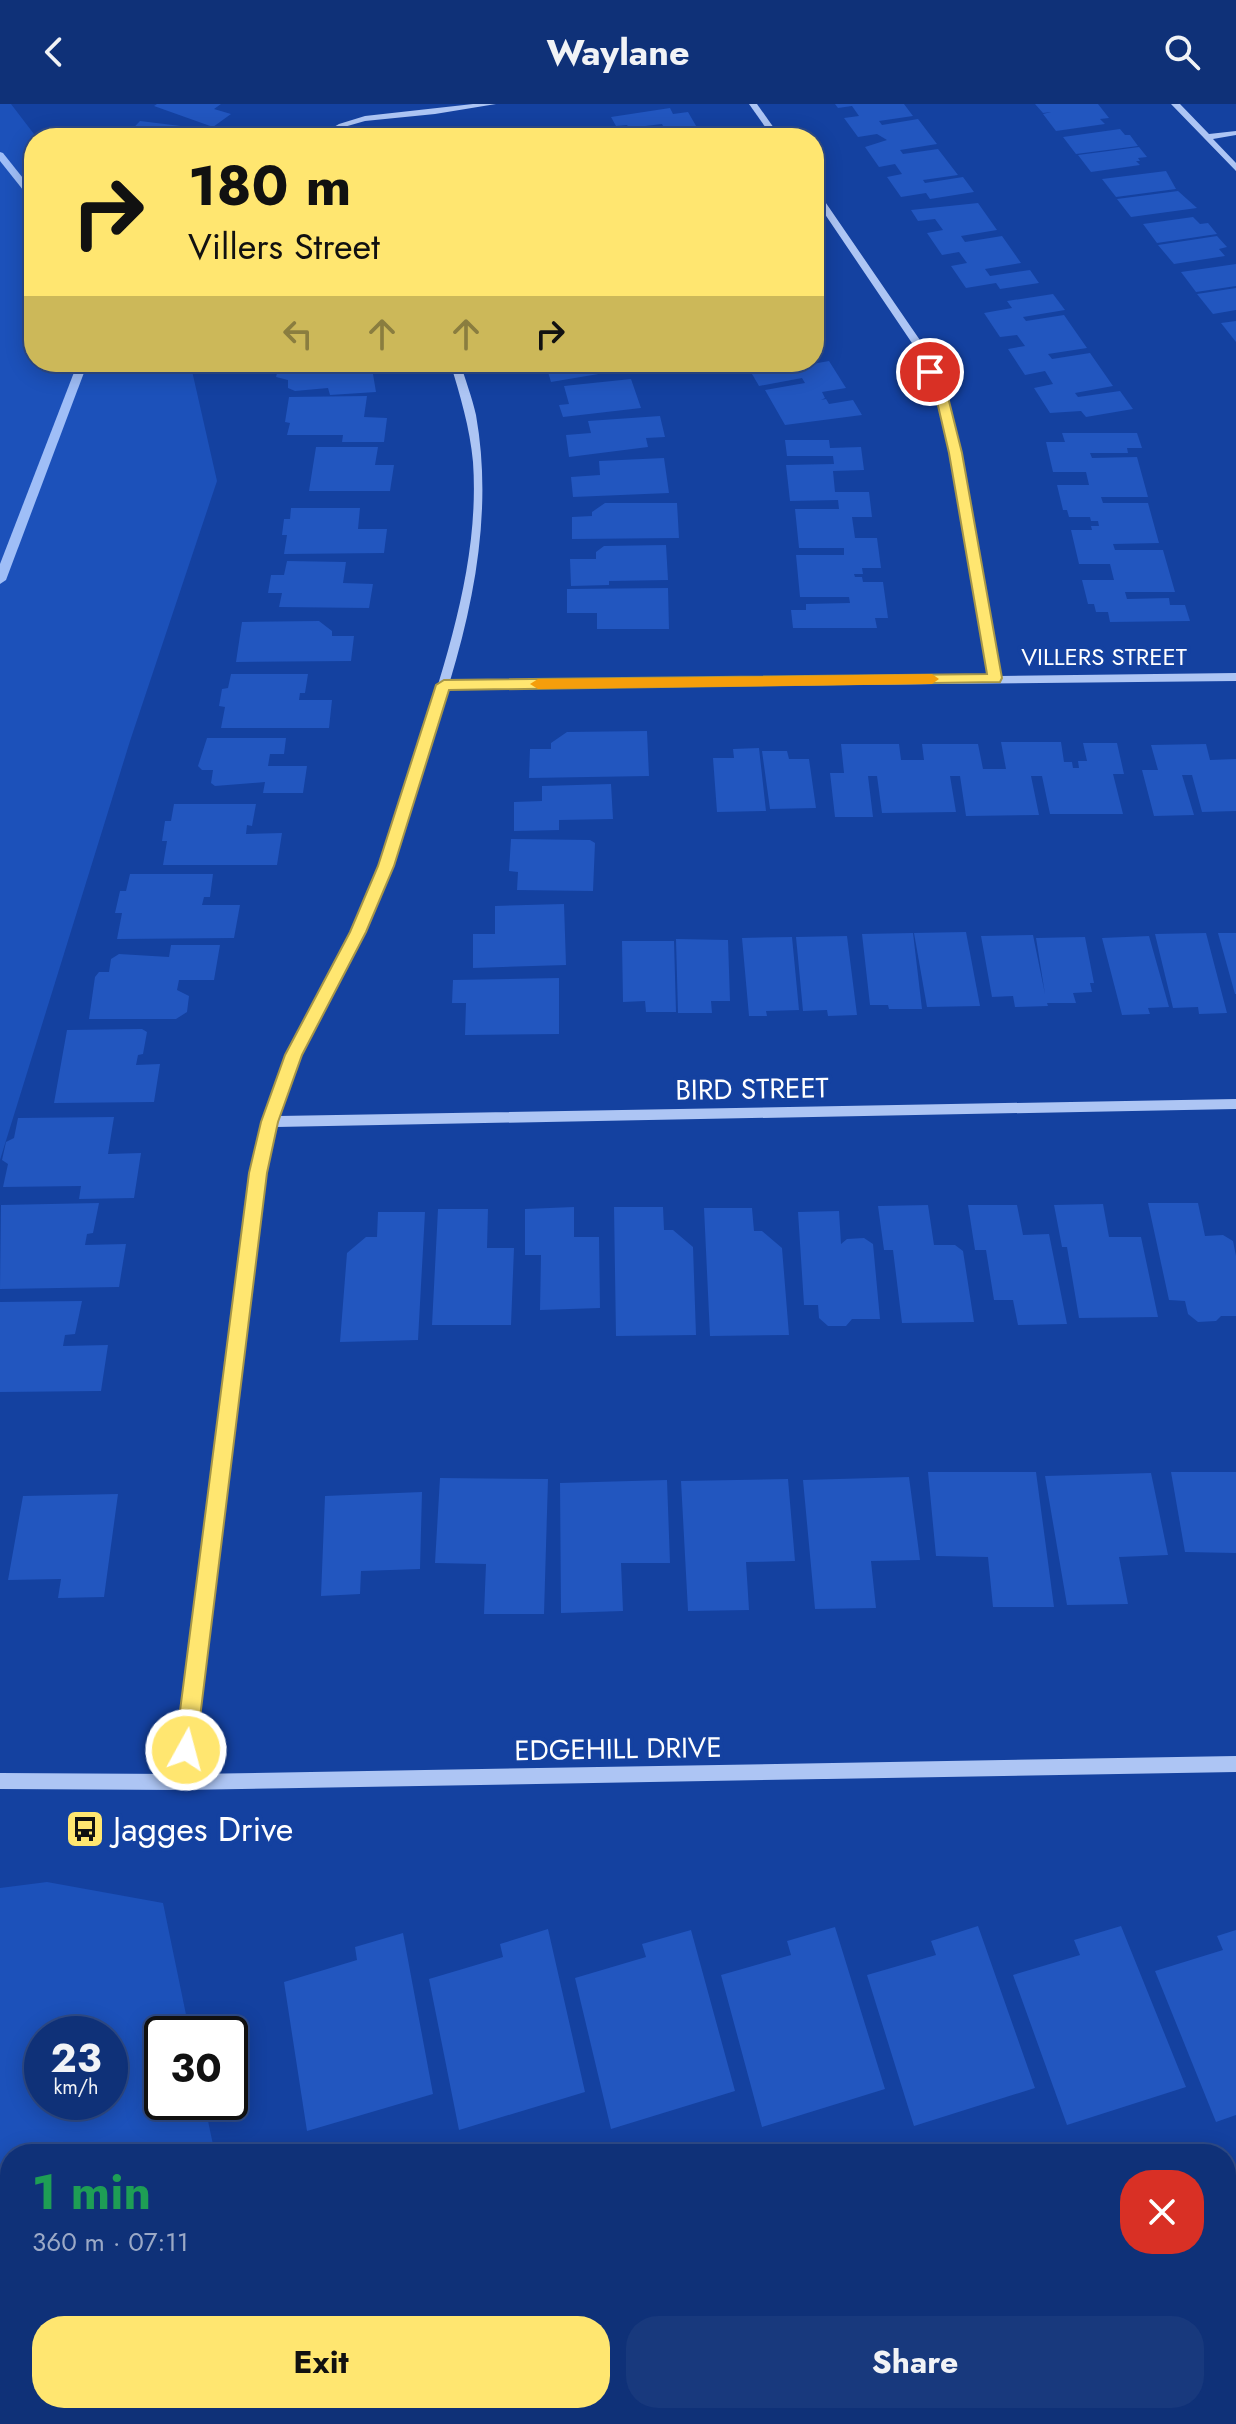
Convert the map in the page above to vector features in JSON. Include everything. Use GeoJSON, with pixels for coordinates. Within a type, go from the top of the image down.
{"type":"FeatureCollection","features":[{"type":"Feature","properties":{"kind":"street"},"geometry":{"type":"LineString","coordinates":[[336,128],[374,116],[414,115],[492,104]]}},
{"type":"Feature","properties":{"kind":"street"},"geometry":{"type":"LineString","coordinates":[[753,104],[770,128]]}},
{"type":"Feature","properties":{"kind":"street"},"geometry":{"type":"LineString","coordinates":[[1175,104],[1236,168]]}},
{"type":"Feature","properties":{"kind":"street"},"geometry":{"type":"LineString","coordinates":[[1208,137],[1236,133]]}},
{"type":"Feature","properties":{"kind":"street"},"geometry":{"type":"LineString","coordinates":[[824,207],[919,346],[942,397],[995,678]]}},
{"type":"Feature","properties":{"kind":"street"},"geometry":{"type":"LineString","coordinates":[[182,1782],[258,1173],[269,1122],[293,1055],[358,932],[386,866],[444,685],[471,585],[480,513],[477,447],[459,372]]}},
{"type":"Feature","properties":{"kind":"street","name":"VILLERS STREET"},"geometry":{"type":"LineString","coordinates":[[444,685],[1236,677]]}},
{"type":"Feature","properties":{"kind":"street","name":"BIRD STREET"},"geometry":{"type":"LineString","coordinates":[[269,1122],[1236,1104]]}},
{"type":"Feature","properties":{"kind":"street","name":"EDGEHILL DRIVE"},"geometry":{"type":"LineString","coordinates":[[0,1781],[182,1782],[1236,1764]]}},
{"type":"Feature","properties":{"kind":"shaded area"},"geometry":{"type":"Polygon","coordinates":[[[0,104],[11,104],[29,128],[24,128],[24,372],[192,372],[217,481],[130,741],[0,1160],[0,104]]]}},
{"type":"Feature","properties":{"kind":"shaded area"},"geometry":{"type":"Polygon","coordinates":[[[47,1882],[163,1903],[186,2016],[144,2016],[144,2120],[208,2120],[213,2144],[0,2144],[0,1888],[47,1882]]]}},
{"type":"Feature","properties":{"kind":"building"},"geometry":{"type":"Polygon","coordinates":[[[221,104],[214,109],[231,114],[213,127],[154,106],[221,104]]]}},
{"type":"Feature","properties":{"kind":"building"},"geometry":{"type":"Polygon","coordinates":[[[835,104],[904,104],[913,116],[879,121],[882,125],[918,119],[937,144],[900,150],[903,154],[938,149],[958,175],[923,180],[925,183],[963,177],[974,192],[930,199],[926,193],[901,197],[887,177],[902,174],[895,164],[879,167],[865,147],[887,140],[877,134],[858,137],[844,118],[859,116],[852,106],[838,108],[835,104]]]}},
{"type":"Feature","properties":{"kind":"building"},"geometry":{"type":"Polygon","coordinates":[[[1035,104],[1098,104],[1109,118],[1100,119],[1105,124],[1056,131],[1043,114],[1051,112],[1043,113],[1035,104]]]}},
{"type":"Feature","properties":{"kind":"building"},"geometry":{"type":"Polygon","coordinates":[[[670,108],[673,114],[688,112],[697,128],[664,128],[662,124],[629,128],[627,125],[616,126],[611,117],[670,108]]]}},
{"type":"Feature","properties":{"kind":"building"},"geometry":{"type":"Polygon","coordinates":[[[140,121],[197,128],[133,128],[140,121]]]}},
{"type":"Feature","properties":{"kind":"building"},"geometry":{"type":"Polygon","coordinates":[[[1120,129],[1125,135],[1130,135],[1138,146],[1076,154],[1063,137],[1120,129]]]}},
{"type":"Feature","properties":{"kind":"building"},"geometry":{"type":"Polygon","coordinates":[[[1139,147],[1147,157],[1138,158],[1140,161],[1136,161],[1140,165],[1091,172],[1078,155],[1139,147]]]}},
{"type":"Feature","properties":{"kind":"building"},"geometry":{"type":"Polygon","coordinates":[[[1166,171],[1176,189],[1116,197],[1102,179],[1166,171]]]}},
{"type":"Feature","properties":{"kind":"building"},"geometry":{"type":"Polygon","coordinates":[[[1178,191],[1197,208],[1131,217],[1117,199],[1178,191]]]}},
{"type":"Feature","properties":{"kind":"building"},"geometry":{"type":"Polygon","coordinates":[[[978,203],[997,230],[961,236],[965,242],[1002,236],[1021,263],[985,269],[990,276],[1030,270],[1039,283],[1000,289],[996,283],[966,288],[951,266],[967,263],[959,252],[942,255],[927,233],[943,230],[935,219],[918,221],[911,210],[978,203]]]}},
{"type":"Feature","properties":{"kind":"building"},"geometry":{"type":"Polygon","coordinates":[[[1193,217],[1200,224],[1208,223],[1217,234],[1157,243],[1143,224],[1193,217]]]}},
{"type":"Feature","properties":{"kind":"building"},"geometry":{"type":"Polygon","coordinates":[[[1217,236],[1227,247],[1219,249],[1225,256],[1174,264],[1158,245],[1217,236]]]}},
{"type":"Feature","properties":{"kind":"building"},"geometry":{"type":"Polygon","coordinates":[[[1236,264],[1236,286],[1196,292],[1181,272],[1236,264]]]}},
{"type":"Feature","properties":{"kind":"building"},"geometry":{"type":"Polygon","coordinates":[[[1236,288],[1236,310],[1213,314],[1197,294],[1236,288]]]}},
{"type":"Feature","properties":{"kind":"building"},"geometry":{"type":"Polygon","coordinates":[[[1053,294],[1065,310],[1023,317],[1026,321],[1064,315],[1087,348],[1048,354],[1052,359],[1090,353],[1113,386],[1075,393],[1078,397],[1120,391],[1133,409],[1086,417],[1081,411],[1050,413],[1034,388],[1053,384],[1045,371],[1025,375],[1008,349],[1025,346],[1017,335],[1000,337],[984,313],[1012,308],[1007,301],[1053,294]]]}},
{"type":"Feature","properties":{"kind":"building"},"geometry":{"type":"Polygon","coordinates":[[[1236,321],[1236,342],[1221,323],[1236,321]]]}},
{"type":"Feature","properties":{"kind":"building"},"geometry":{"type":"Polygon","coordinates":[[[829,361],[846,388],[822,392],[825,398],[821,400],[826,399],[829,404],[853,400],[862,415],[785,425],[765,390],[805,383],[802,378],[759,386],[751,372],[824,372],[824,362],[829,361]]]}},
{"type":"Feature","properties":{"kind":"building"},"geometry":{"type":"Polygon","coordinates":[[[277,372],[373,372],[376,392],[330,395],[328,388],[295,391],[288,388],[288,380],[276,377],[277,372]]]}},
{"type":"Feature","properties":{"kind":"building"},"geometry":{"type":"Polygon","coordinates":[[[548,372],[610,372],[551,382],[548,372]]]}},
{"type":"Feature","properties":{"kind":"building"},"geometry":{"type":"Polygon","coordinates":[[[631,379],[641,408],[563,417],[559,405],[569,404],[564,386],[631,379]]]}},
{"type":"Feature","properties":{"kind":"building"},"geometry":{"type":"Polygon","coordinates":[[[367,396],[364,417],[387,418],[384,442],[342,442],[343,435],[287,435],[290,423],[285,422],[289,397],[367,396]]]}},
{"type":"Feature","properties":{"kind":"building"},"geometry":{"type":"Polygon","coordinates":[[[660,416],[665,437],[646,438],[648,447],[569,457],[566,435],[591,433],[588,421],[660,416]]]}},
{"type":"Feature","properties":{"kind":"building"},"geometry":{"type":"Polygon","coordinates":[[[1062,433],[1137,433],[1142,448],[1127,448],[1128,453],[1090,453],[1092,458],[1137,457],[1148,497],[1101,497],[1103,503],[1148,503],[1159,543],[1113,544],[1115,550],[1163,550],[1175,592],[1125,592],[1127,599],[1169,598],[1170,605],[1185,605],[1190,621],[1110,622],[1108,612],[1096,612],[1094,604],[1088,604],[1082,580],[1114,580],[1110,564],[1079,564],[1071,530],[1092,530],[1091,526],[1099,526],[1098,521],[1091,521],[1090,517],[1069,517],[1067,510],[1063,510],[1057,485],[1089,485],[1086,472],[1053,472],[1046,442],[1065,442],[1062,433]]]}},
{"type":"Feature","properties":{"kind":"building"},"geometry":{"type":"Polygon","coordinates":[[[785,440],[829,440],[830,448],[861,447],[864,470],[833,471],[835,492],[869,492],[872,517],[852,517],[855,538],[877,538],[881,568],[862,568],[863,574],[854,574],[855,577],[862,577],[863,582],[883,582],[888,618],[875,618],[877,628],[793,628],[791,610],[806,610],[806,604],[850,603],[849,597],[800,597],[796,555],[844,555],[844,548],[799,548],[795,509],[839,509],[838,500],[790,501],[786,465],[834,464],[833,456],[787,456],[785,440]]]}},
{"type":"Feature","properties":{"kind":"building"},"geometry":{"type":"Polygon","coordinates":[[[316,447],[378,447],[375,465],[394,465],[390,491],[309,491],[316,447]]]}},
{"type":"Feature","properties":{"kind":"building"},"geometry":{"type":"Polygon","coordinates":[[[664,458],[669,493],[573,497],[571,477],[600,475],[599,461],[664,458]]]}},
{"type":"Feature","properties":{"kind":"building"},"geometry":{"type":"Polygon","coordinates":[[[605,503],[677,503],[679,538],[572,539],[572,517],[592,516],[592,512],[605,503]]]}},
{"type":"Feature","properties":{"kind":"building"},"geometry":{"type":"Polygon","coordinates":[[[291,508],[360,508],[358,529],[387,529],[384,553],[284,554],[287,535],[282,535],[284,519],[290,519],[291,508]]]}},
{"type":"Feature","properties":{"kind":"building"},"geometry":{"type":"Polygon","coordinates":[[[666,545],[668,580],[609,581],[609,585],[571,586],[570,559],[596,559],[596,552],[604,546],[666,545]]]}},
{"type":"Feature","properties":{"kind":"building"},"geometry":{"type":"Polygon","coordinates":[[[287,561],[346,562],[343,583],[373,584],[369,608],[279,607],[282,593],[268,593],[271,575],[284,575],[287,561]]]}},
{"type":"Feature","properties":{"kind":"building"},"geometry":{"type":"Polygon","coordinates":[[[668,588],[669,629],[597,629],[597,613],[567,613],[567,589],[668,588]]]}},
{"type":"Feature","properties":{"kind":"building"},"geometry":{"type":"Polygon","coordinates":[[[319,621],[332,631],[332,636],[354,636],[351,661],[236,662],[242,622],[319,621]]]}},
{"type":"Feature","properties":{"kind":"building"},"geometry":{"type":"Polygon","coordinates":[[[231,674],[308,674],[305,693],[300,693],[299,700],[332,700],[329,728],[221,728],[225,707],[219,706],[222,689],[228,688],[231,674]]]}},
{"type":"Feature","properties":{"kind":"building"},"geometry":{"type":"Polygon","coordinates":[[[647,731],[649,776],[529,778],[530,749],[551,749],[551,743],[567,732],[647,731]]]}},
{"type":"Feature","properties":{"kind":"building"},"geometry":{"type":"Polygon","coordinates":[[[207,738],[286,738],[284,754],[270,754],[268,766],[307,766],[303,793],[263,793],[265,782],[215,786],[211,783],[213,770],[202,770],[198,766],[207,738]]]}},
{"type":"Feature","properties":{"kind":"building"},"geometry":{"type":"Polygon","coordinates":[[[1001,742],[1061,742],[1064,762],[1072,762],[1073,768],[1079,768],[1078,761],[1087,761],[1083,743],[1117,743],[1124,774],[1113,774],[1123,814],[1050,814],[1042,776],[1031,776],[1039,815],[966,816],[960,776],[950,776],[956,812],[882,813],[877,776],[868,776],[873,817],[835,817],[830,773],[844,773],[841,744],[899,744],[901,760],[924,760],[922,744],[978,744],[983,769],[1006,769],[1001,742]]]}},
{"type":"Feature","properties":{"kind":"building"},"geometry":{"type":"Polygon","coordinates":[[[1206,744],[1210,760],[1236,759],[1236,811],[1202,812],[1192,775],[1182,775],[1194,815],[1154,816],[1142,770],[1158,770],[1151,745],[1206,744]]]}},
{"type":"Feature","properties":{"kind":"building"},"geometry":{"type":"Polygon","coordinates":[[[759,748],[766,811],[717,812],[713,758],[734,758],[733,749],[759,748]]]}},
{"type":"Feature","properties":{"kind":"building"},"geometry":{"type":"Polygon","coordinates":[[[762,751],[787,751],[789,759],[809,759],[816,808],[770,809],[762,751]]]}},
{"type":"Feature","properties":{"kind":"building"},"geometry":{"type":"Polygon","coordinates":[[[611,784],[613,819],[559,820],[559,830],[514,831],[514,802],[542,801],[542,786],[611,784]]]}},
{"type":"Feature","properties":{"kind":"building"},"geometry":{"type":"Polygon","coordinates":[[[174,804],[256,804],[252,826],[247,825],[246,834],[282,833],[277,865],[163,865],[167,841],[162,841],[165,821],[171,821],[174,804]]]}},
{"type":"Feature","properties":{"kind":"building"},"geometry":{"type":"Polygon","coordinates":[[[511,839],[590,840],[595,843],[593,891],[517,890],[518,872],[509,871],[511,839]]]}},
{"type":"Feature","properties":{"kind":"building"},"geometry":{"type":"Polygon","coordinates":[[[130,874],[213,874],[210,897],[204,897],[202,905],[240,905],[234,938],[117,939],[122,913],[115,913],[120,891],[126,891],[130,874]]]}},
{"type":"Feature","properties":{"kind":"building"},"geometry":{"type":"Polygon","coordinates":[[[564,904],[566,965],[473,968],[473,934],[495,934],[495,906],[564,904]]]}},
{"type":"Feature","properties":{"kind":"building"},"geometry":{"type":"Polygon","coordinates":[[[966,932],[980,1006],[927,1007],[914,933],[966,932]]]}},
{"type":"Feature","properties":{"kind":"building"},"geometry":{"type":"Polygon","coordinates":[[[913,933],[922,1009],[889,1009],[888,1005],[870,1005],[862,934],[913,933]]]}},
{"type":"Feature","properties":{"kind":"building"},"geometry":{"type":"Polygon","coordinates":[[[1206,933],[1227,1013],[1199,1014],[1198,1007],[1173,1008],[1155,934],[1206,933]]]}},
{"type":"Feature","properties":{"kind":"building"},"geometry":{"type":"Polygon","coordinates":[[[1218,933],[1236,933],[1236,994],[1235,994],[1218,933]]]}},
{"type":"Feature","properties":{"kind":"building"},"geometry":{"type":"Polygon","coordinates":[[[1033,935],[1045,994],[1036,938],[1085,937],[1094,983],[1090,983],[1092,992],[1073,993],[1076,1003],[1047,1003],[1048,1006],[1015,1007],[1013,996],[992,997],[981,936],[1033,935]]]}},
{"type":"Feature","properties":{"kind":"building"},"geometry":{"type":"Polygon","coordinates":[[[847,936],[857,1015],[828,1016],[827,1010],[803,1011],[796,937],[847,936]]]}},
{"type":"Feature","properties":{"kind":"building"},"geometry":{"type":"Polygon","coordinates":[[[1149,936],[1169,1007],[1148,1008],[1150,1014],[1122,1015],[1102,938],[1149,936]]]}},
{"type":"Feature","properties":{"kind":"building"},"geometry":{"type":"Polygon","coordinates":[[[792,937],[799,1010],[766,1011],[767,1016],[749,1016],[742,938],[792,937]]]}},
{"type":"Feature","properties":{"kind":"building"},"geometry":{"type":"Polygon","coordinates":[[[676,939],[728,940],[730,1001],[711,1001],[712,1013],[678,1013],[676,939]]]}},
{"type":"Feature","properties":{"kind":"building"},"geometry":{"type":"Polygon","coordinates":[[[622,941],[674,941],[676,1012],[646,1012],[645,1001],[623,1002],[622,941]]]}},
{"type":"Feature","properties":{"kind":"building"},"geometry":{"type":"Polygon","coordinates":[[[171,945],[220,945],[214,980],[179,980],[177,990],[189,996],[187,1012],[176,1019],[89,1019],[95,977],[99,972],[109,972],[111,959],[119,954],[169,957],[171,945]]]}},
{"type":"Feature","properties":{"kind":"building"},"geometry":{"type":"Polygon","coordinates":[[[559,978],[559,1034],[465,1035],[466,1003],[452,1003],[453,980],[559,978]]]}},
{"type":"Feature","properties":{"kind":"building"},"geometry":{"type":"Polygon","coordinates":[[[142,1029],[147,1032],[143,1054],[138,1055],[136,1065],[160,1064],[154,1102],[54,1103],[67,1030],[142,1029]]]}},
{"type":"Feature","properties":{"kind":"building"},"geometry":{"type":"Polygon","coordinates":[[[114,1117],[108,1154],[141,1153],[134,1198],[79,1199],[81,1186],[3,1187],[8,1164],[2,1160],[6,1142],[14,1138],[18,1118],[114,1117]]]}},
{"type":"Feature","properties":{"kind":"building"},"geometry":{"type":"Polygon","coordinates":[[[99,1203],[93,1233],[87,1234],[85,1245],[126,1244],[119,1287],[0,1289],[1,1205],[99,1203]]]}},
{"type":"Feature","properties":{"kind":"building"},"geometry":{"type":"Polygon","coordinates":[[[1148,1203],[1198,1203],[1205,1236],[1223,1235],[1233,1241],[1236,1316],[1198,1322],[1188,1314],[1185,1301],[1169,1300],[1148,1203]]]}},
{"type":"Feature","properties":{"kind":"building"},"geometry":{"type":"Polygon","coordinates":[[[1103,1204],[1109,1237],[1141,1237],[1158,1317],[1079,1318],[1067,1247],[1062,1247],[1054,1205],[1103,1204]]]}},
{"type":"Feature","properties":{"kind":"building"},"geometry":{"type":"Polygon","coordinates":[[[928,1205],[934,1245],[955,1245],[963,1251],[974,1322],[902,1323],[893,1250],[884,1250],[878,1206],[928,1205]]]}},
{"type":"Feature","properties":{"kind":"building"},"geometry":{"type":"Polygon","coordinates":[[[968,1205],[1017,1205],[1023,1235],[1049,1234],[1067,1324],[1018,1325],[1013,1300],[994,1300],[986,1250],[975,1250],[968,1205]]]}},
{"type":"Feature","properties":{"kind":"building"},"geometry":{"type":"Polygon","coordinates":[[[574,1207],[574,1237],[599,1237],[600,1308],[540,1310],[541,1255],[525,1255],[525,1209],[574,1207]]]}},
{"type":"Feature","properties":{"kind":"building"},"geometry":{"type":"Polygon","coordinates":[[[614,1207],[663,1207],[664,1230],[673,1230],[693,1247],[696,1335],[616,1336],[614,1207]]]}},
{"type":"Feature","properties":{"kind":"building"},"geometry":{"type":"Polygon","coordinates":[[[704,1208],[752,1208],[754,1231],[762,1231],[782,1248],[789,1335],[710,1336],[704,1208]]]}},
{"type":"Feature","properties":{"kind":"building"},"geometry":{"type":"Polygon","coordinates":[[[438,1209],[488,1209],[487,1248],[514,1248],[511,1325],[432,1325],[438,1209]]]}},
{"type":"Feature","properties":{"kind":"building"},"geometry":{"type":"Polygon","coordinates":[[[839,1211],[841,1244],[847,1239],[864,1238],[873,1244],[880,1319],[852,1319],[846,1326],[828,1326],[819,1318],[818,1305],[804,1305],[798,1212],[839,1211]]]}},
{"type":"Feature","properties":{"kind":"building"},"geometry":{"type":"Polygon","coordinates":[[[378,1212],[425,1212],[418,1340],[340,1342],[347,1253],[366,1237],[377,1237],[378,1212]]]}},
{"type":"Feature","properties":{"kind":"building"},"geometry":{"type":"Polygon","coordinates":[[[82,1301],[75,1334],[65,1335],[63,1346],[108,1345],[101,1391],[0,1392],[0,1302],[82,1301]]]}},
{"type":"Feature","properties":{"kind":"building"},"geometry":{"type":"Polygon","coordinates":[[[928,1472],[1036,1472],[1054,1607],[993,1607],[988,1557],[936,1556],[928,1472]]]}},
{"type":"Feature","properties":{"kind":"building"},"geometry":{"type":"Polygon","coordinates":[[[1171,1472],[1236,1472],[1236,1553],[1185,1552],[1171,1472]]]}},
{"type":"Feature","properties":{"kind":"building"},"geometry":{"type":"Polygon","coordinates":[[[1151,1473],[1168,1555],[1119,1557],[1128,1604],[1067,1605],[1045,1476],[1151,1473]]]}},
{"type":"Feature","properties":{"kind":"building"},"geometry":{"type":"Polygon","coordinates":[[[909,1477],[920,1560],[871,1561],[876,1608],[815,1609],[803,1480],[909,1477]]]}},
{"type":"Feature","properties":{"kind":"building"},"geometry":{"type":"Polygon","coordinates":[[[440,1478],[548,1479],[544,1614],[484,1614],[486,1564],[435,1563],[440,1478]]]}},
{"type":"Feature","properties":{"kind":"building"},"geometry":{"type":"Polygon","coordinates":[[[788,1479],[795,1561],[746,1562],[749,1610],[688,1611],[681,1481],[788,1479]]]}},
{"type":"Feature","properties":{"kind":"building"},"geometry":{"type":"Polygon","coordinates":[[[667,1480],[670,1563],[621,1563],[623,1611],[561,1613],[560,1483],[667,1480]]]}},
{"type":"Feature","properties":{"kind":"building"},"geometry":{"type":"Polygon","coordinates":[[[422,1492],[420,1569],[361,1571],[360,1594],[321,1596],[325,1496],[422,1492]]]}},
{"type":"Feature","properties":{"kind":"building"},"geometry":{"type":"Polygon","coordinates":[[[118,1494],[104,1597],[58,1598],[61,1579],[8,1580],[23,1496],[118,1494]]]}},
{"type":"Feature","properties":{"kind":"building"},"geometry":{"type":"Polygon","coordinates":[[[978,1926],[1035,2088],[914,2126],[867,1975],[936,1955],[931,1941],[978,1926]]]}},
{"type":"Feature","properties":{"kind":"building"},"geometry":{"type":"Polygon","coordinates":[[[1121,1926],[1186,2087],[1067,2125],[1013,1975],[1080,1955],[1074,1940],[1121,1926]]]}},
{"type":"Feature","properties":{"kind":"building"},"geometry":{"type":"Polygon","coordinates":[[[835,1927],[885,2089],[762,2127],[721,1975],[791,1955],[787,1941],[835,1927]]]}},
{"type":"Feature","properties":{"kind":"building"},"geometry":{"type":"Polygon","coordinates":[[[548,1929],[585,2092],[459,2130],[429,1979],[503,1957],[500,1944],[548,1929]]]}},
{"type":"Feature","properties":{"kind":"building"},"geometry":{"type":"Polygon","coordinates":[[[691,1930],[735,2091],[611,2129],[575,1978],[646,1957],[642,1944],[691,1930]]]}},
{"type":"Feature","properties":{"kind":"building"},"geometry":{"type":"Polygon","coordinates":[[[1236,1930],[1236,2115],[1216,2122],[1155,1971],[1223,1950],[1217,1936],[1236,1930]]]}},
{"type":"Feature","properties":{"kind":"building"},"geometry":{"type":"Polygon","coordinates":[[[403,1933],[433,2094],[307,2131],[284,1982],[357,1960],[355,1947],[403,1933]]]}},
{"type":"Feature","properties":{"kind":"waterway"},"geometry":{"type":"LineString","coordinates":[[0,155],[24,185]]}},
{"type":"Feature","properties":{"kind":"waterway"},"geometry":{"type":"LineString","coordinates":[[0,580],[79,372]]}},
{"type":"Feature","properties":{"kind":"slow traffic"},"geometry":{"type":"LineString","coordinates":[[538,684],[932,679]]}},
{"type":"Feature","properties":{"kind":"place","name":"Jagges Drive"},"geometry":{"type":"Point","coordinates":[85,1829]}},
{"type":"Feature","properties":{"kind":"route"},"geometry":{"type":"LineString","coordinates":[[186,1750],[258,1173],[269,1122],[293,1055],[358,932],[386,866],[444,685],[995,678],[955,453],[942,397],[930,372]]}}]}
